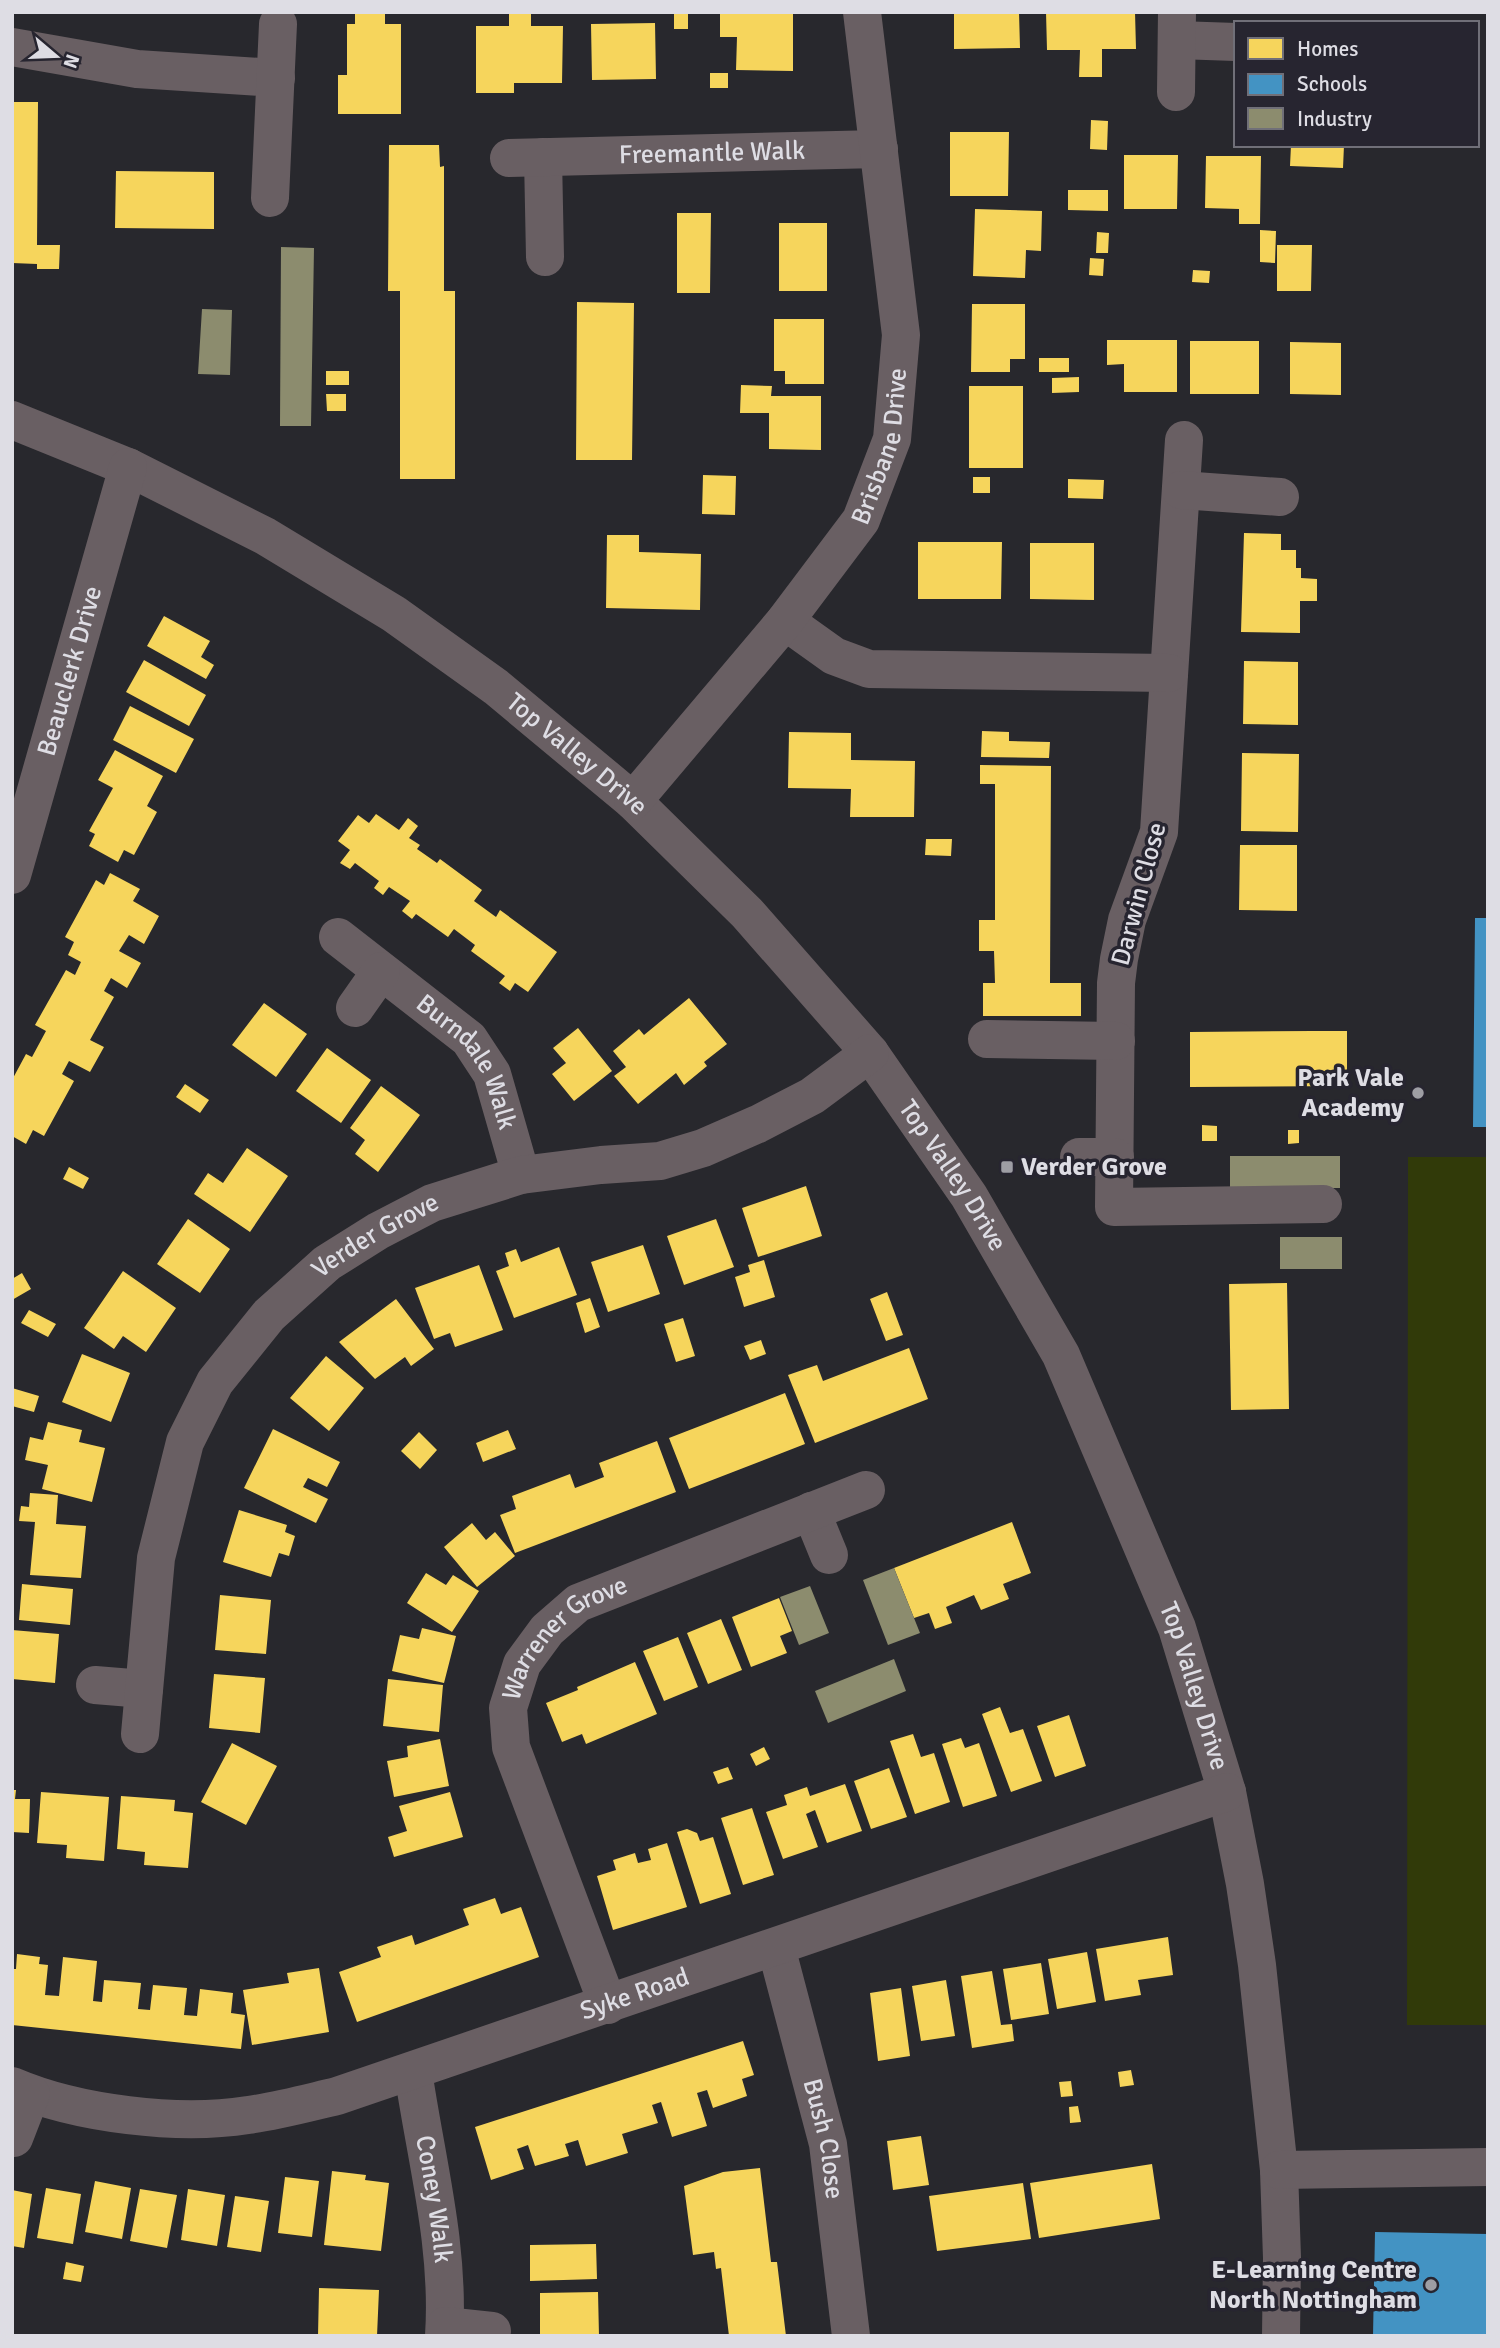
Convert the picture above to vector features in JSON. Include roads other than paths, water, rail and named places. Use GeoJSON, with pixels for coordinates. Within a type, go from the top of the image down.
{"type":"FeatureCollection","features":[{"type":"Feature","properties":{"kind":"street","name":"Brisbane Drive"},"geometry":{"type":"LineString","coordinates":[[633,801],[785,621],[861,520],[892,439],[901,335],[862,12]]}},
{"type":"Feature","properties":{"kind":"street"},"geometry":{"type":"LineString","coordinates":[[270,198],[278,24]]}},
{"type":"Feature","properties":{"kind":"street"},"geometry":{"type":"LineString","coordinates":[[1176,92],[1177,26],[1234,41]]}},
{"type":"Feature","properties":{"kind":"street"},"geometry":{"type":"LineString","coordinates":[[12,47],[137,69],[276,78]]}},
{"type":"Feature","properties":{"kind":"street","name":"Freemantle Walk"},"geometry":{"type":"LineString","coordinates":[[545,257],[526,157],[879,149]]}},
{"type":"Feature","properties":{"kind":"street","name":"Top Valley Drive"},"geometry":{"type":"LineString","coordinates":[[12,420],[128,467],[265,536],[394,614],[496,687],[633,801],[747,913],[870,1053],[969,1196],[1061,1355],[1177,1628],[1227,1793],[1257,1965],[1279,2170],[1281,2336]]}},
{"type":"Feature","properties":{"kind":"street","name":"Darwin Close"},"geometry":{"type":"LineString","coordinates":[[1184,440],[1159,832],[1127,920],[1119,959],[1116,1041],[1097,1157],[1114,1207],[1323,1204]]}},
{"type":"Feature","properties":{"kind":"street","name":"Beauclerk Drive"},"geometry":{"type":"LineString","coordinates":[[12,875],[29,756],[128,467]]}},
{"type":"Feature","properties":{"kind":"street"},"geometry":{"type":"LineString","coordinates":[[1181,490],[1280,497]]}},
{"type":"Feature","properties":{"kind":"street"},"geometry":{"type":"LineString","coordinates":[[785,621],[834,656],[869,669],[1169,673]]}},
{"type":"Feature","properties":{"kind":"street","name":"Burndale Walk"},"geometry":{"type":"LineString","coordinates":[[338,937],[469,1040],[492,1074],[521,1175]]}},
{"type":"Feature","properties":{"kind":"street","name":"Burndale Walk"},"geometry":{"type":"LineString","coordinates":[[355,1008],[381,971]]}},
{"type":"Feature","properties":{"kind":"street"},"geometry":{"type":"LineString","coordinates":[[987,1039],[1116,1041]]}},
{"type":"Feature","properties":{"kind":"street","name":"Verder Grove"},"geometry":{"type":"LineString","coordinates":[[140,1734],[156,1558],[185,1442],[215,1382],[269,1315],[327,1263],[378,1231],[432,1203],[521,1175],[660,1161],[703,1148],[812,1096],[870,1053]]}},
{"type":"Feature","properties":{"kind":"street","name":"Warrener Grove"},"geometry":{"type":"LineString","coordinates":[[607,2005],[511,1748],[508,1708],[522,1664],[547,1630],[578,1603],[866,1490]]}},
{"type":"Feature","properties":{"kind":"street"},"geometry":{"type":"LineString","coordinates":[[811,1511],[829,1555]]}},
{"type":"Feature","properties":{"kind":"street"},"geometry":{"type":"LineString","coordinates":[[95,1685],[144,1689]]}},
{"type":"Feature","properties":{"kind":"street","name":"Syke Road"},"geometry":{"type":"LineString","coordinates":[[15,2138],[22,2090],[93,2110],[166,2119],[246,2115],[337,2096],[1227,1793]]}},
{"type":"Feature","properties":{"kind":"street","name":"Bush Close"},"geometry":{"type":"LineString","coordinates":[[776,1947],[828,2144],[851,2336]]}},
{"type":"Feature","properties":{"kind":"street","name":"Coney Walk"},"geometry":{"type":"LineString","coordinates":[[414,2071],[440,2224],[445,2281],[444,2331],[492,2331]]}},
{"type":"Feature","properties":{"kind":"street"},"geometry":{"type":"LineString","coordinates":[[1279,2170],[1488,2167]]}},
{"type":"Feature","properties":{"kind":"place","name":"Park Vale Academy"},"geometry":{"type":"Point","coordinates":[1418,1093]}},
{"type":"Feature","properties":{"kind":"place","name":"Verder Grove"},"geometry":{"type":"Point","coordinates":[1007,1167]}},
{"type":"Feature","properties":{"kind":"place","name":"E-Learning Centre North Nottingham"},"geometry":{"type":"Point","coordinates":[1431,2285]}}]}
